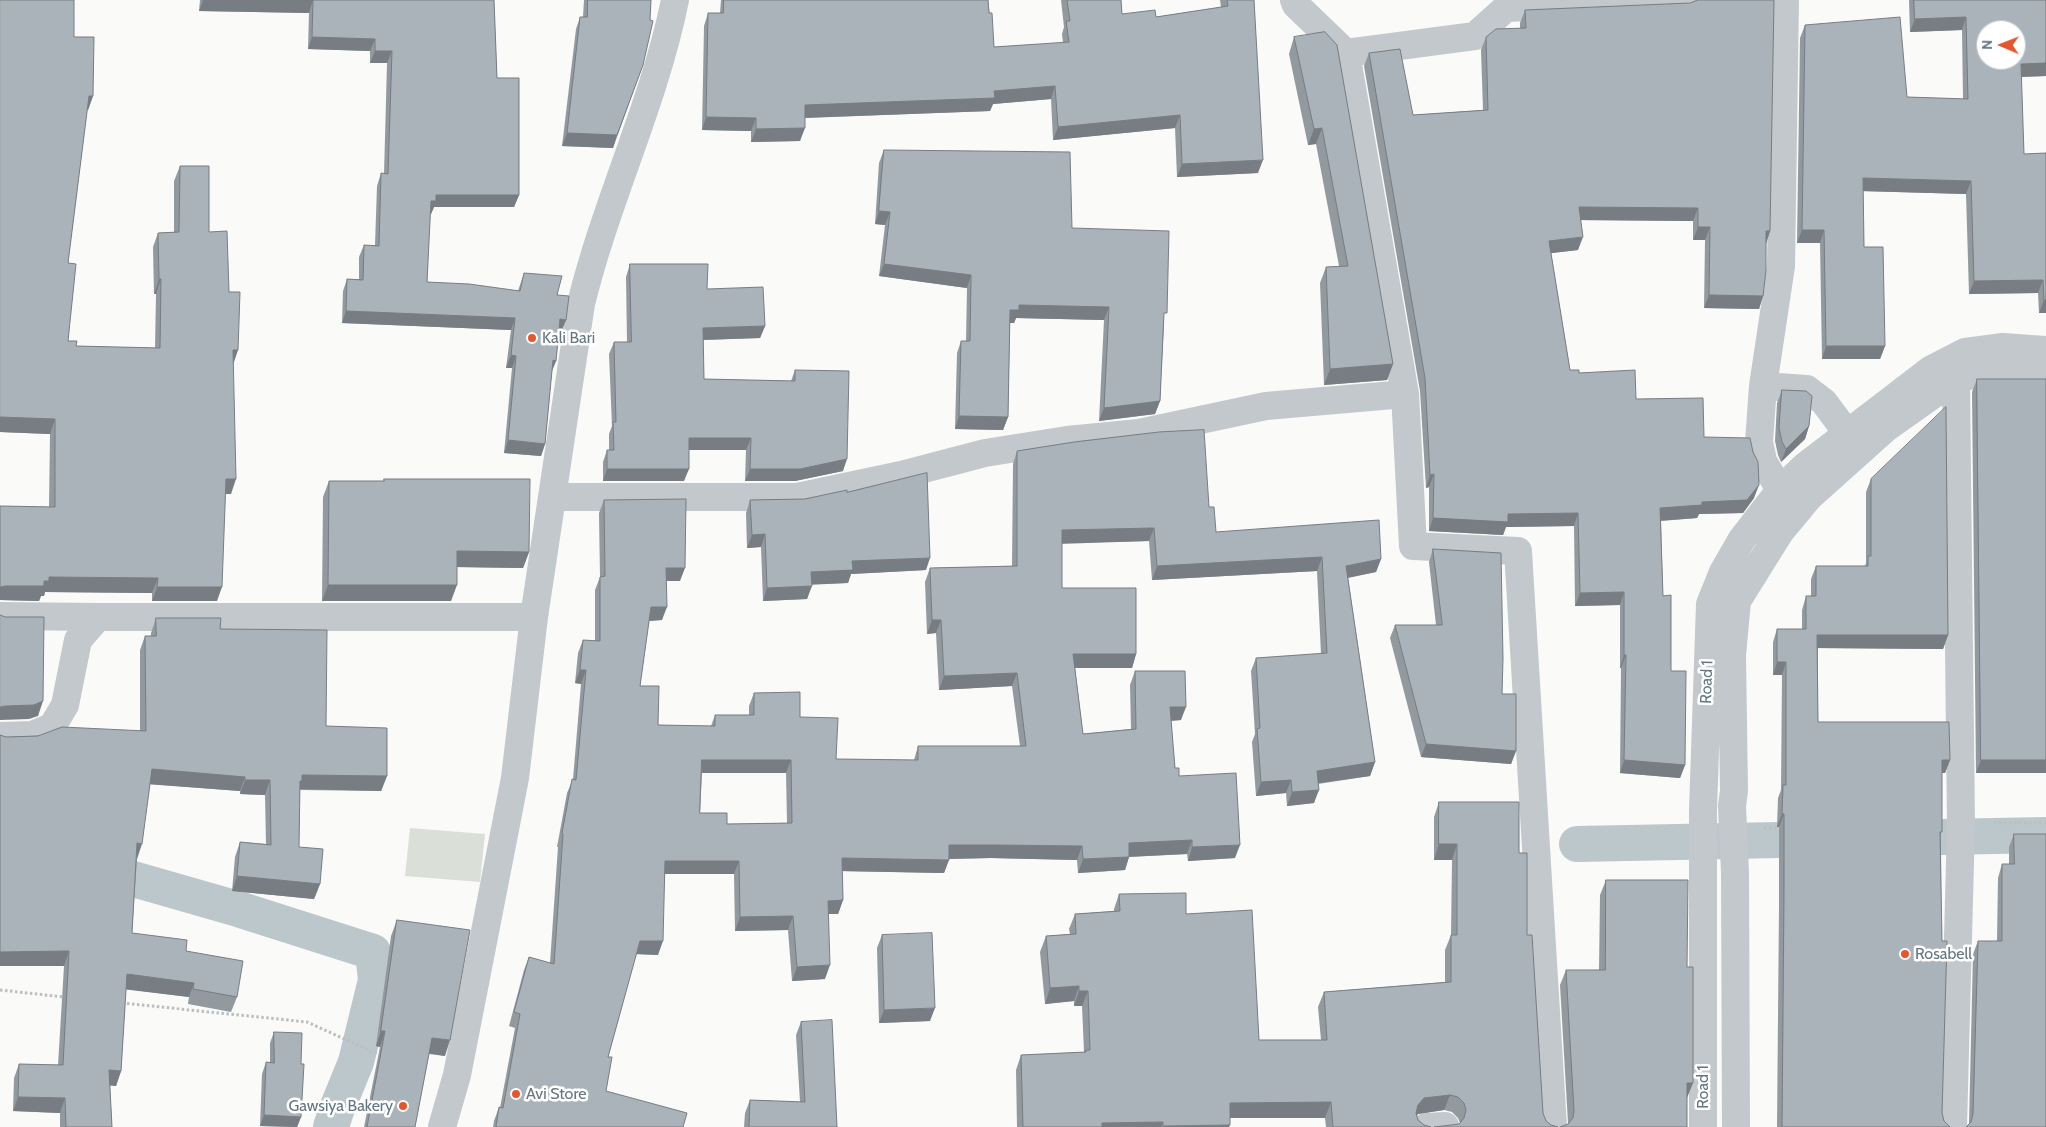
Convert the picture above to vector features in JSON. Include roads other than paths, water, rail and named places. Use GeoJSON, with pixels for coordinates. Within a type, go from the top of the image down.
{"type":"FeatureCollection","features":[{"type":"Feature","properties":{"kind":"street"},"geometry":{"type":"LineString","coordinates":[[442,1127],[457,1075],[515,778],[534,617],[581,304],[592,257],[667,39],[675,0]]}},
{"type":"Feature","properties":{"kind":"street"},"geometry":{"type":"LineString","coordinates":[[1294,0],[1296,5],[1346,53],[1405,394],[1413,546],[1518,551],[1553,1127]]}},
{"type":"Feature","properties":{"kind":"street"},"geometry":{"type":"LineString","coordinates":[[1346,53],[1475,36],[1506,8],[1685,0]]}},
{"type":"Feature","properties":{"kind":"street"},"geometry":{"type":"LineString","coordinates":[[1780,490],[1763,461],[1758,442],[1763,386],[1781,266],[1785,0]]}},
{"type":"Feature","properties":{"kind":"street","name":"Road 1"},"geometry":{"type":"LineString","coordinates":[[1703,1127],[1703,810],[1710,604],[1723,572],[1742,539],[1780,490],[1805,466],[1930,370],[1966,352],[2003,347],[2046,350]]}},
{"type":"Feature","properties":{"kind":"street"},"geometry":{"type":"LineString","coordinates":[[1736,1127],[1732,655],[1737,601],[1780,532],[1809,497],[1886,428],[1950,384],[1968,376],[2005,370],[2046,371]]}},
{"type":"Feature","properties":{"kind":"street"},"geometry":{"type":"LineString","coordinates":[[1950,384],[1961,824],[1953,1127]]}},
{"type":"Feature","properties":{"kind":"street"},"geometry":{"type":"LineString","coordinates":[[1763,386],[1807,389],[1824,402],[1847,433]]}},
{"type":"Feature","properties":{"kind":"street"},"geometry":{"type":"LineString","coordinates":[[552,497],[797,497],[901,475],[1003,450],[1067,440],[1139,433],[1266,406],[1405,394]]}},
{"type":"Feature","properties":{"kind":"street"},"geometry":{"type":"LineString","coordinates":[[0,616],[534,617]]}},
{"type":"Feature","properties":{"kind":"street"},"geometry":{"type":"LineString","coordinates":[[0,736],[32,735],[52,727],[65,705],[78,640],[98,617]]}},
{"type":"Feature","properties":{"kind":"waterway"},"geometry":{"type":"LineString","coordinates":[[1890,838],[2046,835]]}},
{"type":"Feature","properties":{"kind":"waterway"},"geometry":{"type":"LineString","coordinates":[[1577,844],[1829,839]]}},
{"type":"Feature","properties":{"kind":"waterway"},"geometry":{"type":"LineString","coordinates":[[0,856],[39,852],[238,909],[373,952],[376,980],[356,1062],[331,1127]]}},
{"type":"Feature","properties":{"kind":"place","name":"Kali Bari"},"geometry":{"type":"Point","coordinates":[532,338]}},
{"type":"Feature","properties":{"kind":"place","name":"Rosabell"},"geometry":{"type":"Point","coordinates":[1905,954]}},
{"type":"Feature","properties":{"kind":"place","name":"Avi Store"},"geometry":{"type":"Point","coordinates":[516,1094]}},
{"type":"Feature","properties":{"kind":"place","name":"Gawsiya Bakery"},"geometry":{"type":"Point","coordinates":[403,1106]}}]}
